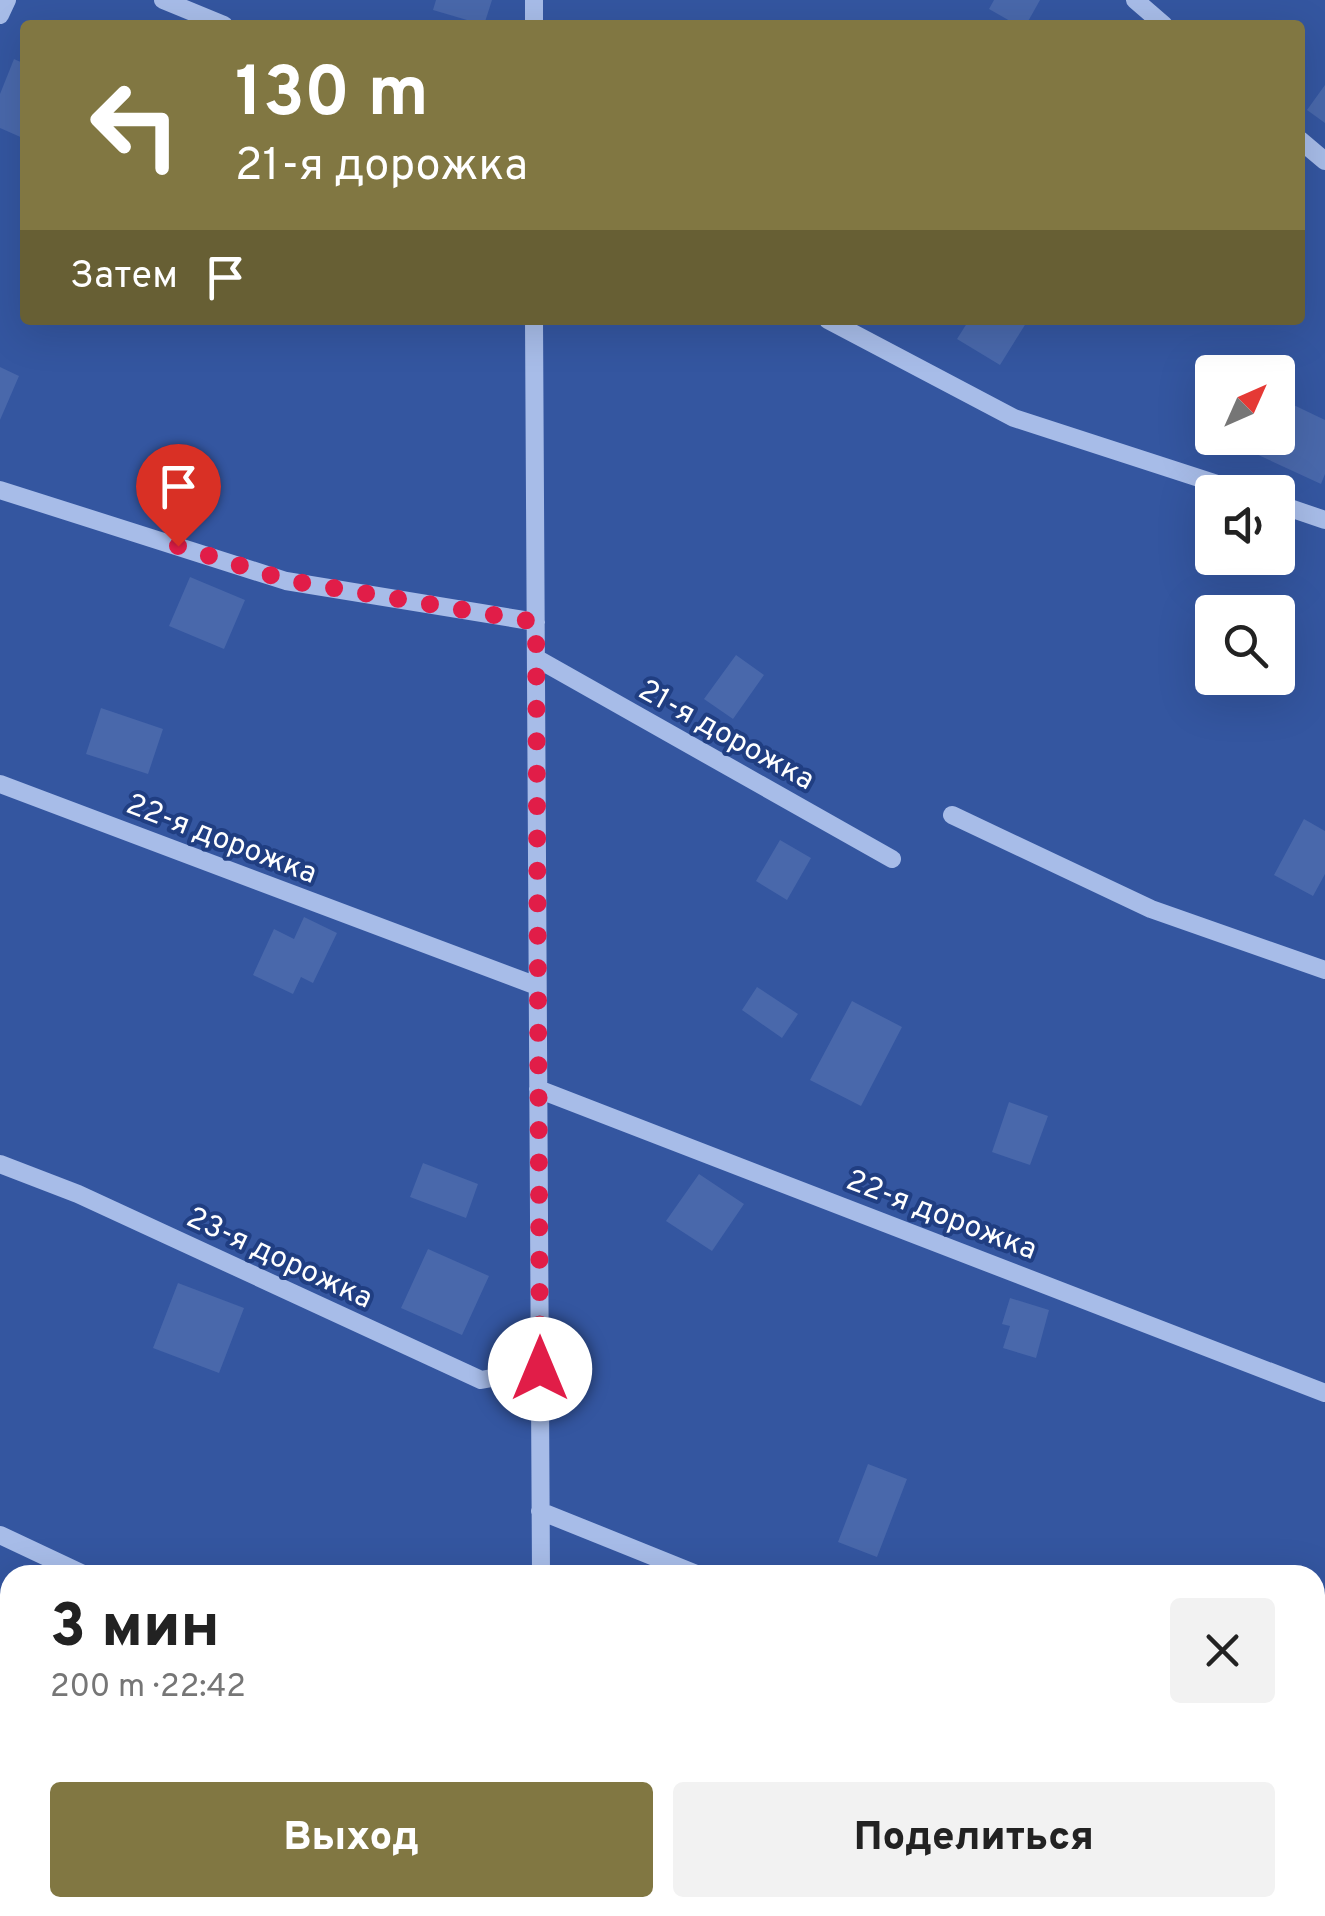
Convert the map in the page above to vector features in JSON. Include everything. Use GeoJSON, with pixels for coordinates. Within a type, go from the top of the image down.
{"type":"FeatureCollection","features":[{"type":"Feature","properties":{"kind":"street"},"geometry":{"type":"LineString","coordinates":[[0,16],[7,0]]}},
{"type":"Feature","properties":{"kind":"street"},"geometry":{"type":"LineString","coordinates":[[163,0],[212,20]]}},
{"type":"Feature","properties":{"kind":"street"},"geometry":{"type":"LineString","coordinates":[[1134,0],[1158,20]]}},
{"type":"Feature","properties":{"kind":"street"},"geometry":{"type":"LineString","coordinates":[[1305,144],[1325,161]]}},
{"type":"Feature","properties":{"kind":"street"},"geometry":{"type":"LineString","coordinates":[[534,325],[541,1565]]}},
{"type":"Feature","properties":{"kind":"street"},"geometry":{"type":"LineString","coordinates":[[837,325],[1014,418],[1195,477]]}},
{"type":"Feature","properties":{"kind":"street"},"geometry":{"type":"LineString","coordinates":[[0,490],[286,580],[536,622]]}},
{"type":"Feature","properties":{"kind":"street"},"geometry":{"type":"LineString","coordinates":[[1295,510],[1325,520]]}},
{"type":"Feature","properties":{"kind":"street","name":"21-я дорожка"},"geometry":{"type":"LineString","coordinates":[[536,658],[892,858]]}},
{"type":"Feature","properties":{"kind":"street","name":"22-я дорожка"},"geometry":{"type":"LineString","coordinates":[[0,784],[538,986]]}},
{"type":"Feature","properties":{"kind":"street"},"geometry":{"type":"LineString","coordinates":[[952,815],[1151,908],[1325,970]]}},
{"type":"Feature","properties":{"kind":"street","name":"22-я дорожка"},"geometry":{"type":"LineString","coordinates":[[538,1089],[1325,1393]]}},
{"type":"Feature","properties":{"kind":"street","name":"23-я дорожка"},"geometry":{"type":"LineString","coordinates":[[0,1164],[78,1194],[481,1380],[540,1369]]}},
{"type":"Feature","properties":{"kind":"street"},"geometry":{"type":"LineString","coordinates":[[540,1511],[674,1565]]}},
{"type":"Feature","properties":{"kind":"street"},"geometry":{"type":"LineString","coordinates":[[0,1535],[64,1565]]}},
{"type":"Feature","properties":{"kind":"shaded area"},"geometry":{"type":"Polygon","coordinates":[[[0,0],[1325,0],[1325,1565],[0,1565],[0,0]]]}},
{"type":"Feature","properties":{"kind":"building"},"geometry":{"type":"Polygon","coordinates":[[[436,0],[492,0],[486,20],[467,20],[433,10],[436,0]]]}},
{"type":"Feature","properties":{"kind":"building"},"geometry":{"type":"Polygon","coordinates":[[[994,0],[1040,0],[1029,20],[1008,20],[989,9],[994,0]]]}},
{"type":"Feature","properties":{"kind":"building"},"geometry":{"type":"Polygon","coordinates":[[[14,59],[20,62],[20,137],[0,128],[0,94],[14,59]]]}},
{"type":"Feature","properties":{"kind":"building"},"geometry":{"type":"Polygon","coordinates":[[[1325,85],[1325,123],[1307,110],[1325,85]]]}},
{"type":"Feature","properties":{"kind":"building"},"geometry":{"type":"Polygon","coordinates":[[[966,325],[1025,325],[1000,365],[957,339],[966,325]]]}},
{"type":"Feature","properties":{"kind":"building"},"geometry":{"type":"Polygon","coordinates":[[[0,367],[19,376],[0,420],[0,367]]]}},
{"type":"Feature","properties":{"kind":"building"},"geometry":{"type":"Polygon","coordinates":[[[1295,406],[1325,420],[1325,474],[1321,484],[1258,455],[1295,455],[1295,406]]]}},
{"type":"Feature","properties":{"kind":"building"},"geometry":{"type":"Polygon","coordinates":[[[190,577],[245,600],[224,649],[169,626],[190,577]]]}},
{"type":"Feature","properties":{"kind":"building"},"geometry":{"type":"Polygon","coordinates":[[[736,655],[764,675],[733,719],[704,699],[736,655]]]}},
{"type":"Feature","properties":{"kind":"building"},"geometry":{"type":"Polygon","coordinates":[[[101,708],[163,729],[148,774],[86,754],[101,708]]]}},
{"type":"Feature","properties":{"kind":"building"},"geometry":{"type":"Polygon","coordinates":[[[1304,819],[1325,831],[1325,874],[1313,896],[1274,875],[1304,819]]]}},
{"type":"Feature","properties":{"kind":"building"},"geometry":{"type":"Polygon","coordinates":[[[780,840],[811,858],[787,900],[756,881],[780,840]]]}},
{"type":"Feature","properties":{"kind":"building"},"geometry":{"type":"Polygon","coordinates":[[[304,917],[337,933],[313,983],[301,977],[293,994],[253,975],[274,929],[294,939],[304,917]]]}},
{"type":"Feature","properties":{"kind":"building"},"geometry":{"type":"Polygon","coordinates":[[[757,987],[798,1014],[782,1038],[742,1010],[757,987]]]}},
{"type":"Feature","properties":{"kind":"building"},"geometry":{"type":"Polygon","coordinates":[[[852,1001],[902,1027],[861,1106],[810,1080],[852,1001]]]}},
{"type":"Feature","properties":{"kind":"building"},"geometry":{"type":"Polygon","coordinates":[[[1009,1102],[1048,1116],[1030,1165],[992,1152],[1009,1102]]]}},
{"type":"Feature","properties":{"kind":"building"},"geometry":{"type":"Polygon","coordinates":[[[423,1163],[478,1184],[466,1218],[410,1197],[423,1163]]]}},
{"type":"Feature","properties":{"kind":"building"},"geometry":{"type":"Polygon","coordinates":[[[699,1174],[744,1204],[712,1251],[666,1221],[699,1174]]]}},
{"type":"Feature","properties":{"kind":"building"},"geometry":{"type":"Polygon","coordinates":[[[428,1249],[489,1276],[462,1335],[401,1308],[428,1249]]]}},
{"type":"Feature","properties":{"kind":"building"},"geometry":{"type":"Polygon","coordinates":[[[178,1283],[244,1308],[219,1373],[153,1348],[178,1283]]]}},
{"type":"Feature","properties":{"kind":"building"},"geometry":{"type":"Polygon","coordinates":[[[1010,1298],[1049,1310],[1036,1358],[1003,1348],[1010,1326],[1002,1324],[1010,1298]]]}},
{"type":"Feature","properties":{"kind":"building"},"geometry":{"type":"Polygon","coordinates":[[[868,1464],[907,1479],[877,1557],[838,1542],[868,1464]]]}},
{"type":"Feature","properties":{"kind":"route"},"geometry":{"type":"LineString","coordinates":[[178,546],[286,580],[536,622],[540,1369]]}}]}
